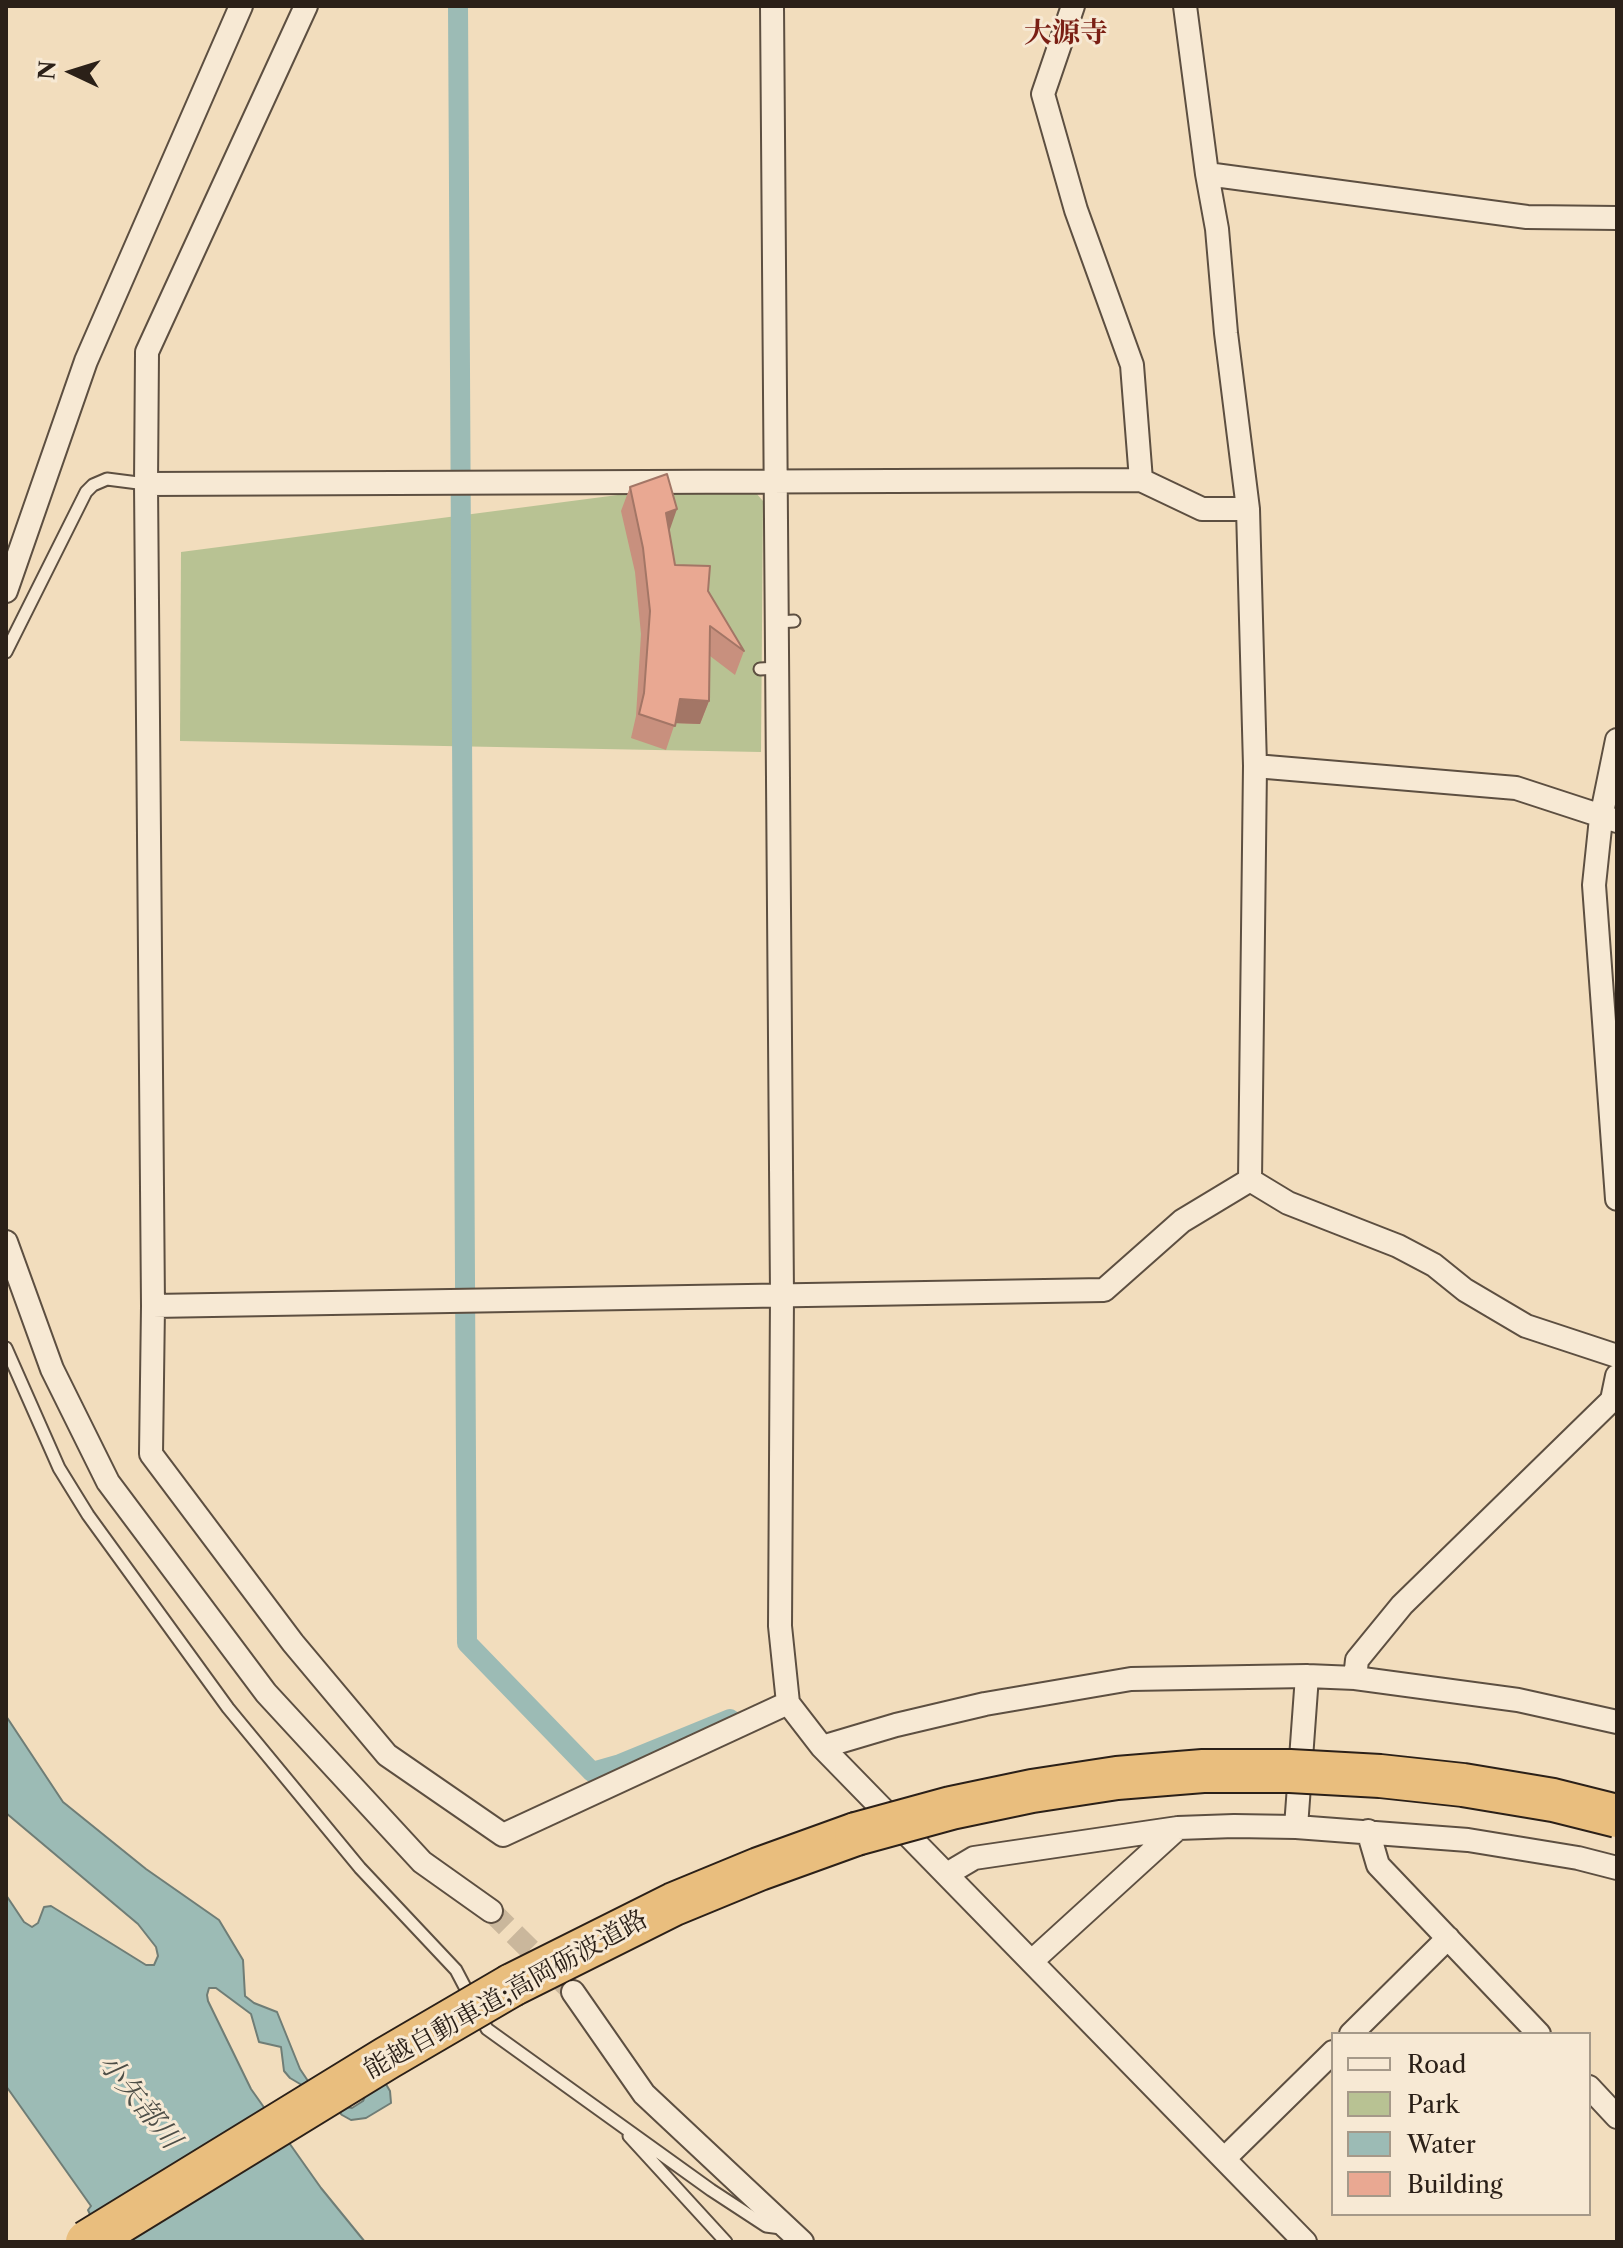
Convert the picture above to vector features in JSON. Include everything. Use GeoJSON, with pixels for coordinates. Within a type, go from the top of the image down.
{"type":"FeatureCollection","features":[{"type":"Feature","properties":{"kind":"highway","name":"能越自動車道;高岡砺波道路"},"geometry":{"type":"LineString","coordinates":[[87,2242],[512,1985],[674,1904],[856,1834],[951,1808],[1032,1791],[1117,1778],[1203,1771],[1290,1771],[1394,1777],[1538,1797],[1617,1816]]}},
{"type":"Feature","properties":{"kind":"street"},"geometry":{"type":"LineString","coordinates":[[6,591],[86,361],[241,6]]}},
{"type":"Feature","properties":{"kind":"street"},"geometry":{"type":"LineString","coordinates":[[306,6],[147,352],[153,1306],[151,1454],[293,1643],[387,1755],[503,1835],[788,1703]]}},
{"type":"Feature","properties":{"kind":"street"},"geometry":{"type":"LineString","coordinates":[[772,6],[777,480],[769,565],[786,621],[769,668],[782,1295],[780,1626],[788,1703],[822,1747],[1305,2242]]}},
{"type":"Feature","properties":{"kind":"street"},"geometry":{"type":"LineString","coordinates":[[1073,6],[1043,94],[1076,210],[1132,365],[1141,480]]}},
{"type":"Feature","properties":{"kind":"street"},"geometry":{"type":"LineString","coordinates":[[1185,6],[1217,229],[1226,333],[1248,509],[1255,766],[1250,1180]]}},
{"type":"Feature","properties":{"kind":"street"},"geometry":{"type":"LineString","coordinates":[[1207,174],[1527,217],[1617,218]]}},
{"type":"Feature","properties":{"kind":"street"},"geometry":{"type":"LineString","coordinates":[[146,484],[1141,480],[1202,509],[1248,509]]}},
{"type":"Feature","properties":{"kind":"street"},"geometry":{"type":"LineString","coordinates":[[1617,740],[1609,820],[1594,885],[1617,1199]]}},
{"type":"Feature","properties":{"kind":"street"},"geometry":{"type":"LineString","coordinates":[[1255,766],[1516,788],[1609,820]]}},
{"type":"Feature","properties":{"kind":"street"},"geometry":{"type":"LineString","coordinates":[[153,1306],[1104,1290],[1182,1221],[1250,1180]]}},
{"type":"Feature","properties":{"kind":"street"},"geometry":{"type":"LineString","coordinates":[[1250,1180],[1288,1203],[1398,1246],[1434,1265],[1465,1290],[1526,1326],[1617,1356]]}},
{"type":"Feature","properties":{"kind":"street"},"geometry":{"type":"LineString","coordinates":[[6,1242],[52,1369],[108,1482],[266,1693],[422,1862],[491,1911]]}},
{"type":"Feature","properties":{"kind":"street"},"geometry":{"type":"LineString","coordinates":[[1355,1678],[1357,1660],[1402,1605],[1612,1400],[1617,1376]]}},
{"type":"Feature","properties":{"kind":"street"},"geometry":{"type":"LineString","coordinates":[[1296,1827],[1307,1676]]}},
{"type":"Feature","properties":{"kind":"street"},"geometry":{"type":"LineString","coordinates":[[822,1747],[985,1704],[1131,1679],[1355,1678],[1518,1700],[1617,1722]]}},
{"type":"Feature","properties":{"kind":"street"},"geometry":{"type":"LineString","coordinates":[[947,1874],[974,1858],[1178,1828],[1296,1827],[1468,1840],[1578,1858],[1617,1868]]}},
{"type":"Feature","properties":{"kind":"street"},"geometry":{"type":"LineString","coordinates":[[1032,1961],[1178,1828]]}},
{"type":"Feature","properties":{"kind":"street"},"geometry":{"type":"LineString","coordinates":[[1368,1831],[1378,1865],[1537,2032]]}},
{"type":"Feature","properties":{"kind":"street"},"geometry":{"type":"LineString","coordinates":[[1353,2032],[1448,1938]]}},
{"type":"Feature","properties":{"kind":"street"},"geometry":{"type":"LineString","coordinates":[[573,1992],[644,2094],[795,2236]]}},
{"type":"Feature","properties":{"kind":"street"},"geometry":{"type":"LineString","coordinates":[[1224,2159],[1331,2054]]}},
{"type":"Feature","properties":{"kind":"street"},"geometry":{"type":"LineString","coordinates":[[1591,2089],[1617,2117]]}},
{"type":"Feature","properties":{"kind":"lane"},"geometry":{"type":"LineString","coordinates":[[6,652],[86,492],[107,479],[146,484]]}},
{"type":"Feature","properties":{"kind":"lane"},"geometry":{"type":"LineString","coordinates":[[6,1348],[59,1468],[88,1515],[228,1708],[360,1868],[456,1970],[487,2029],[711,2190],[766,2226],[795,2236]]}},
{"type":"Feature","properties":{"kind":"lane"},"geometry":{"type":"LineString","coordinates":[[609,2115],[726,2242]]}},
{"type":"Feature","properties":{"kind":"green space"},"geometry":{"type":"Polygon","coordinates":[[[633,493],[756,493],[763,501],[761,752],[180,741],[181,552],[633,493]]]}},
{"type":"Feature","properties":{"kind":"water","name":"小矢部川"},"geometry":{"type":"Polygon","coordinates":[[[6,1716],[63,1802],[146,1869],[219,1920],[243,1960],[245,1996],[277,2012],[308,2081],[340,2106],[352,2108],[363,2101],[377,2069],[390,2091],[391,2103],[366,2118],[351,2120],[327,2100],[290,2078],[284,2071],[281,2047],[259,2042],[251,2014],[216,1988],[209,1988],[208,2001],[251,2089],[321,2188],[365,2242],[115,2242],[92,2219],[88,2210],[91,2206],[6,2086],[6,1895],[24,1922],[32,1927],[38,1923],[44,1907],[51,1906],[146,1965],[154,1965],[158,1956],[156,1947],[138,1924],[6,1813],[6,1716]]]}},
{"type":"Feature","properties":{"kind":"building"},"geometry":{"type":"Polygon","coordinates":[[[667,474],[677,509],[666,513],[675,565],[710,566],[708,591],[744,651],[710,626],[709,701],[680,699],[675,726],[639,714],[644,693],[650,611],[643,548],[630,487],[667,474]]]}},
{"type":"Feature","properties":{"kind":"waterway"},"geometry":{"type":"LineString","coordinates":[[458,6],[467,1643],[592,1772],[620,1764],[730,1719]]}},
{"type":"Feature","properties":{"kind":"tunnel"},"geometry":{"type":"LineString","coordinates":[[491,1911],[573,1992]]}},
{"type":"Feature","properties":{"kind":"district","name":"大源寺"},"geometry":{"type":"Point","coordinates":[1066,34]}}]}
